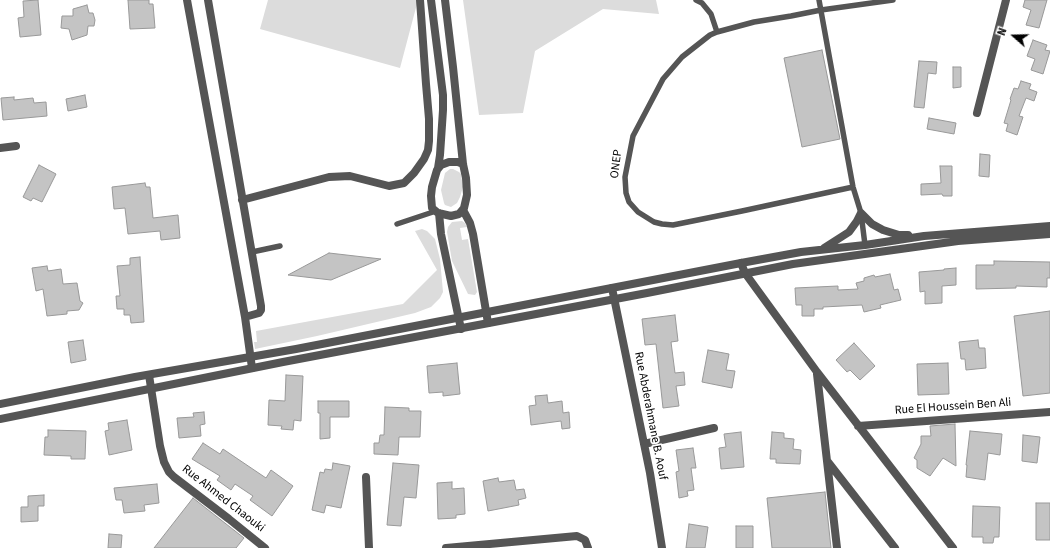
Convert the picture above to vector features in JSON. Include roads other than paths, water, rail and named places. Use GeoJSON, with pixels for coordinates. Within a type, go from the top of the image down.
{"type":"FeatureCollection","features":[{"type":"Feature","properties":{"kind":"street"},"geometry":{"type":"LineString","coordinates":[[188,0],[245,317],[252,368]]}},
{"type":"Feature","properties":{"kind":"street"},"geometry":{"type":"LineString","coordinates":[[208,0],[262,309],[259,314],[245,317]]}},
{"type":"Feature","properties":{"kind":"street"},"geometry":{"type":"LineString","coordinates":[[242,200],[329,177],[350,176],[390,186],[404,183],[414,173],[424,159],[428,150],[429,127],[420,0]]}},
{"type":"Feature","properties":{"kind":"street"},"geometry":{"type":"LineString","coordinates":[[431,0],[443,95],[440,155],[431,196],[432,206],[437,212],[461,328]]}},
{"type":"Feature","properties":{"kind":"street"},"geometry":{"type":"LineString","coordinates":[[437,212],[451,216],[456,215],[463,210],[467,191],[445,0]]}},
{"type":"Feature","properties":{"kind":"street"},"geometry":{"type":"LineString","coordinates":[[977,113],[1006,0]]}},
{"type":"Feature","properties":{"kind":"street"},"geometry":{"type":"LineString","coordinates":[[0,148],[16,146]]}},
{"type":"Feature","properties":{"kind":"street"},"geometry":{"type":"LineString","coordinates":[[438,168],[444,163],[449,162],[458,162],[463,164]]}},
{"type":"Feature","properties":{"kind":"street"},"geometry":{"type":"LineString","coordinates":[[463,210],[470,223],[473,234],[488,323]]}},
{"type":"Feature","properties":{"kind":"street"},"geometry":{"type":"LineString","coordinates":[[822,250],[849,232],[857,221],[860,213],[872,224],[883,230],[899,235],[924,236]]}},
{"type":"Feature","properties":{"kind":"street"},"geometry":{"type":"LineString","coordinates":[[0,404],[741,263],[924,236],[1050,226]]}},
{"type":"Feature","properties":{"kind":"street"},"geometry":{"type":"LineString","coordinates":[[0,419],[252,368],[793,264],[958,241],[1050,234]]}},
{"type":"Feature","properties":{"kind":"street"},"geometry":{"type":"LineString","coordinates":[[865,245],[866,254]]}},
{"type":"Feature","properties":{"kind":"street"},"geometry":{"type":"LineString","coordinates":[[741,263],[745,273],[817,372],[953,548]]}},
{"type":"Feature","properties":{"kind":"street","name":"Rue Abderahmane B. Aouf"},"geometry":{"type":"LineString","coordinates":[[612,288],[644,444],[662,548]]}},
{"type":"Feature","properties":{"kind":"street"},"geometry":{"type":"LineString","coordinates":[[817,372],[837,548]]}},
{"type":"Feature","properties":{"kind":"street","name":"Rue Ahmed Chaouki"},"geometry":{"type":"LineString","coordinates":[[149,375],[160,446],[164,462],[169,472],[265,548]]}},
{"type":"Feature","properties":{"kind":"street","name":"Rue El Houssein Ben Ali"},"geometry":{"type":"LineString","coordinates":[[858,426],[1050,412]]}},
{"type":"Feature","properties":{"kind":"street"},"geometry":{"type":"LineString","coordinates":[[644,444],[714,428]]}},
{"type":"Feature","properties":{"kind":"street"},"geometry":{"type":"LineString","coordinates":[[827,461],[895,548]]}},
{"type":"Feature","properties":{"kind":"street"},"geometry":{"type":"LineString","coordinates":[[366,477],[369,548]]}},
{"type":"Feature","properties":{"kind":"street"},"geometry":{"type":"LineString","coordinates":[[446,548],[562,537],[580,537],[585,540],[588,548]]}},
{"type":"Feature","properties":{"kind":"lane"},"geometry":{"type":"LineString","coordinates":[[696,0],[702,3],[711,14],[717,32]]}},
{"type":"Feature","properties":{"kind":"lane"},"geometry":{"type":"LineString","coordinates":[[819,0],[865,245]]}},
{"type":"Feature","properties":{"kind":"lane","name":"ONEP"},"geometry":{"type":"LineString","coordinates":[[854,187],[673,225],[662,224],[647,219],[633,207],[629,202],[626,193],[625,177],[633,136],[663,79],[682,57],[717,32],[754,22],[821,10],[893,0]]}},
{"type":"Feature","properties":{"kind":"lane"},"geometry":{"type":"LineString","coordinates":[[397,224],[437,212]]}},
{"type":"Feature","properties":{"kind":"lane"},"geometry":{"type":"LineString","coordinates":[[252,252],[280,246]]}}]}
